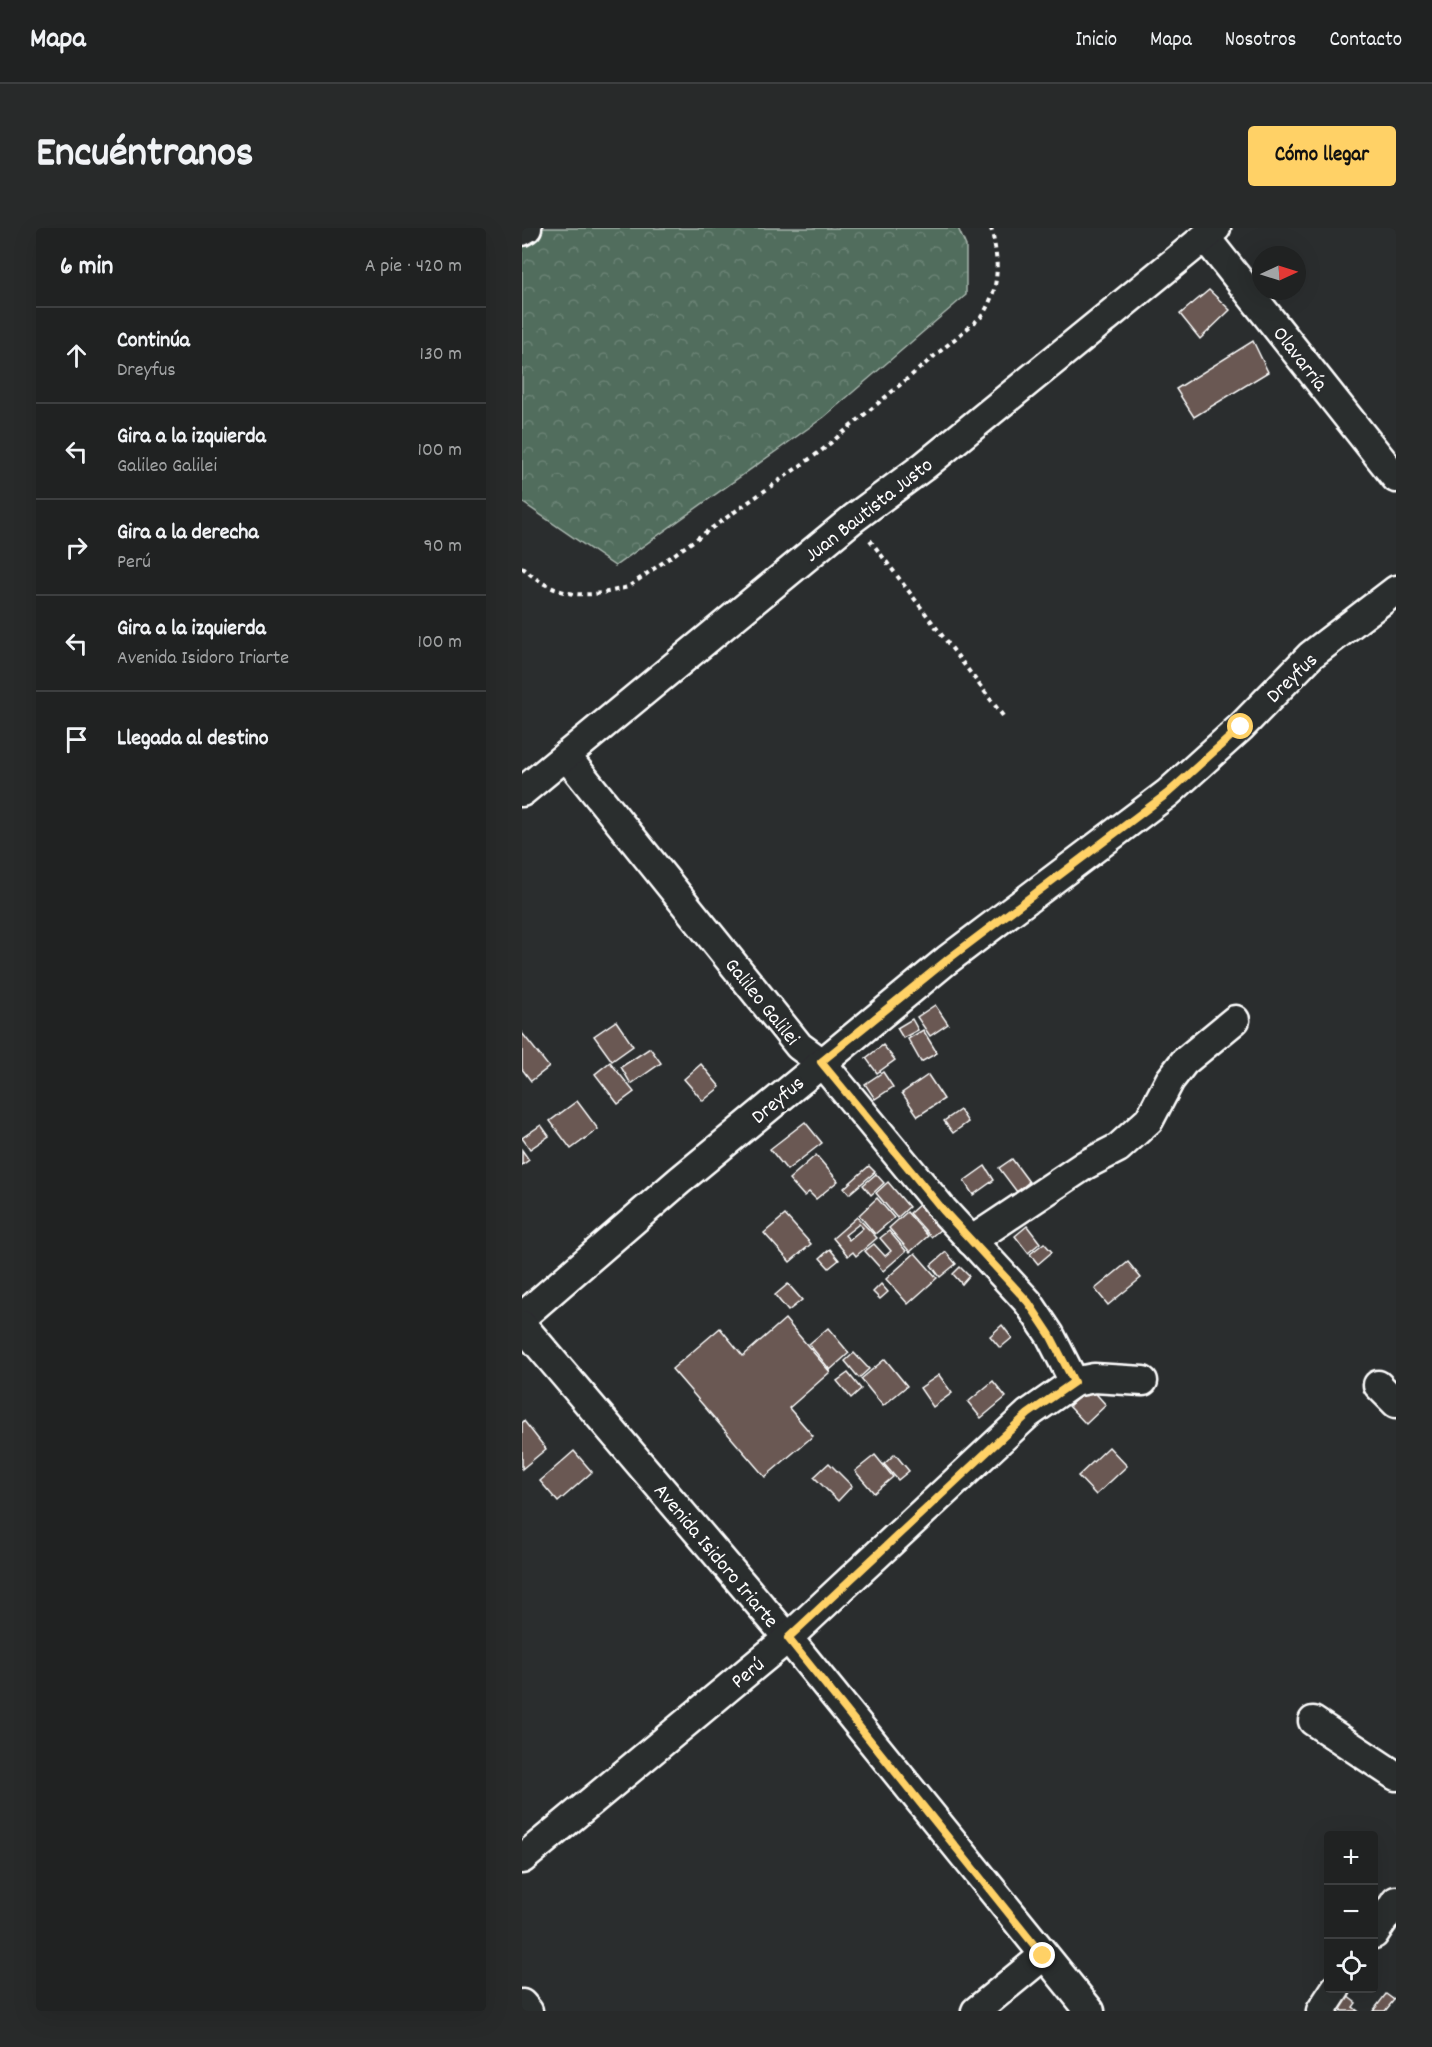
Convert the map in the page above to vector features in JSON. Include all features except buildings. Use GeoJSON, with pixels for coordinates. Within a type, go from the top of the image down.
{"type":"FeatureCollection","features":[{"type":"Feature","properties":{"kind":"street"},"geometry":{"type":"LineString","coordinates":[[522,231],[527,228]]}},
{"type":"Feature","properties":{"kind":"street","name":"Olavarría"},"geometry":{"type":"LineString","coordinates":[[1211,233],[1396,478]]}},
{"type":"Feature","properties":{"kind":"street","name":"Juan Bautista Justo"},"geometry":{"type":"LineString","coordinates":[[522,792],[854,518],[923,467],[1211,233]]}},
{"type":"Feature","properties":{"kind":"street","name":"Dreyfus"},"geometry":{"type":"LineString","coordinates":[[522,1317],[821,1062],[947,960],[1168,793],[1241,727],[1311,655],[1396,590]]}},
{"type":"Feature","properties":{"kind":"street","name":"Galileo Galilei"},"geometry":{"type":"LineString","coordinates":[[566,756],[799,1046],[821,1062],[943,1210],[1028,1302],[1050,1335],[1074,1382]]}},
{"type":"Feature","properties":{"kind":"street"},"geometry":{"type":"LineString","coordinates":[[971,1241],[1085,1165],[1118,1148],[1149,1120],[1170,1080],[1184,1062],[1235,1020]]}},
{"type":"Feature","properties":{"kind":"street","name":"Avenida Isidoro Iriarte"},"geometry":{"type":"LineString","coordinates":[[522,1325],[788,1638],[1043,1956],[1090,2011]]}},
{"type":"Feature","properties":{"kind":"street","name":"Perú"},"geometry":{"type":"LineString","coordinates":[[522,1859],[788,1638],[1013,1427],[1074,1382],[1094,1378],[1143,1381]]}},
{"type":"Feature","properties":{"kind":"street"},"geometry":{"type":"LineString","coordinates":[[1313,1721],[1396,1776]]}},
{"type":"Feature","properties":{"kind":"street"},"geometry":{"type":"LineString","coordinates":[[1378,1928],[1396,1901]]}},
{"type":"Feature","properties":{"kind":"street"},"geometry":{"type":"LineString","coordinates":[[976,2011],[1043,1956]]}},
{"type":"Feature","properties":{"kind":"street"},"geometry":{"type":"LineString","coordinates":[[1321,2011],[1333,1993]]}},
{"type":"Feature","properties":{"kind":"street"},"geometry":{"type":"LineString","coordinates":[[522,2004],[528,2011]]}},
{"type":"Feature","properties":{"kind":"path"},"geometry":{"type":"LineString","coordinates":[[522,567],[537,581],[559,591],[578,596],[606,593],[628,587],[821,452],[981,317],[991,302],[997,280],[998,257],[991,228]]}},
{"type":"Feature","properties":{"kind":"path"},"geometry":{"type":"LineString","coordinates":[[854,518],[1003,716]]}},
{"type":"Feature","properties":{"kind":"green space"},"geometry":{"type":"Polygon","coordinates":[[[522,228],[958,228],[966,246],[966,295],[824,417],[615,566],[522,502],[522,228]]]}},
{"type":"Feature","properties":{"kind":"route"},"geometry":{"type":"LineString","coordinates":[[1043,1956],[788,1638],[1028,1414],[1074,1382],[1050,1335],[1028,1302],[943,1210],[821,1062],[947,960],[1168,793],[1241,727]]}}]}
